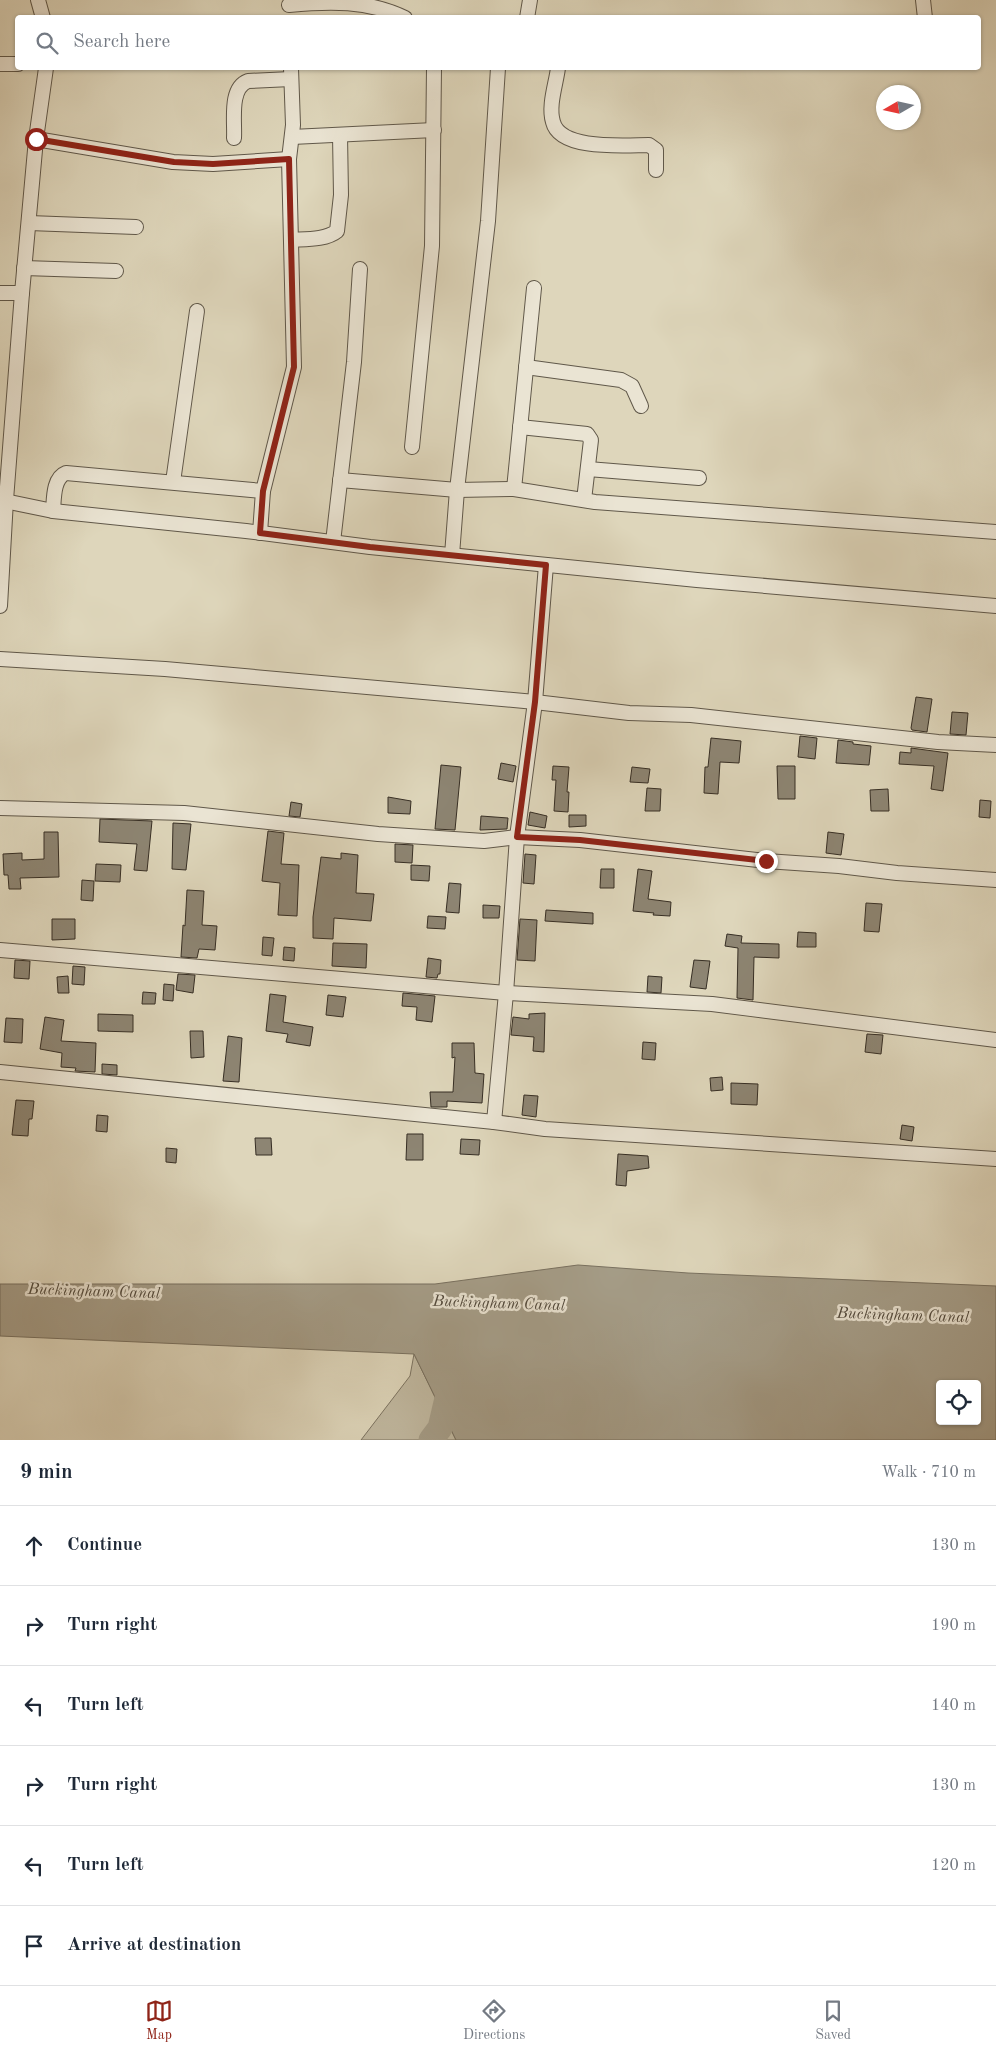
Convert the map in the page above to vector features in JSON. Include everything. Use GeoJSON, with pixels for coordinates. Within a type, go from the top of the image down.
{"type":"FeatureCollection","features":[{"type":"Feature","properties":{"kind":"street"},"geometry":{"type":"LineString","coordinates":[[38,0],[42,15]]}},
{"type":"Feature","properties":{"kind":"street"},"geometry":{"type":"LineString","coordinates":[[528,15],[530,0]]}},
{"type":"Feature","properties":{"kind":"street"},"geometry":{"type":"LineString","coordinates":[[924,0],[925,15]]}},
{"type":"Feature","properties":{"kind":"street"},"geometry":{"type":"LineString","coordinates":[[289,8],[328,2],[365,2],[400,15]]}},
{"type":"Feature","properties":{"kind":"street"},"geometry":{"type":"LineString","coordinates":[[0,64],[15,64]]}},
{"type":"Feature","properties":{"kind":"street"},"geometry":{"type":"LineString","coordinates":[[0,606],[3,500],[36,139],[46,70]]}},
{"type":"Feature","properties":{"kind":"street"},"geometry":{"type":"LineString","coordinates":[[412,447],[432,246],[434,70]]}},
{"type":"Feature","properties":{"kind":"street"},"geometry":{"type":"LineString","coordinates":[[452,555],[457,490],[488,221],[498,70]]}},
{"type":"Feature","properties":{"kind":"street"},"geometry":{"type":"LineString","coordinates":[[558,70],[552,111],[552,122],[557,130],[564,137],[598,145],[649,145],[656,150],[656,170]]}},
{"type":"Feature","properties":{"kind":"street"},"geometry":{"type":"LineString","coordinates":[[234,138],[236,96],[238,88],[242,83],[291,73],[292,137],[289,159],[294,367],[263,491],[260,533]]}},
{"type":"Feature","properties":{"kind":"street"},"geometry":{"type":"LineString","coordinates":[[292,137],[434,130]]}},
{"type":"Feature","properties":{"kind":"street"},"geometry":{"type":"LineString","coordinates":[[291,240],[332,235],[337,231],[341,195],[340,135]]}},
{"type":"Feature","properties":{"kind":"street"},"geometry":{"type":"LineString","coordinates":[[36,139],[174,162],[213,164],[289,159]]}},
{"type":"Feature","properties":{"kind":"street"},"geometry":{"type":"LineString","coordinates":[[29,223],[136,227]]}},
{"type":"Feature","properties":{"kind":"street"},"geometry":{"type":"LineString","coordinates":[[24,268],[116,270]]}},
{"type":"Feature","properties":{"kind":"street"},"geometry":{"type":"LineString","coordinates":[[333,542],[354,362],[360,269]]}},
{"type":"Feature","properties":{"kind":"street"},"geometry":{"type":"LineString","coordinates":[[514,489],[534,288]]}},
{"type":"Feature","properties":{"kind":"street"},"geometry":{"type":"LineString","coordinates":[[0,293],[22,292]]}},
{"type":"Feature","properties":{"kind":"street"},"geometry":{"type":"LineString","coordinates":[[173,482],[197,311]]}},
{"type":"Feature","properties":{"kind":"street"},"geometry":{"type":"LineString","coordinates":[[526,367],[621,380],[632,386],[641,406]]}},
{"type":"Feature","properties":{"kind":"street"},"geometry":{"type":"LineString","coordinates":[[520,427],[587,434],[592,440],[584,500]]}},
{"type":"Feature","properties":{"kind":"street"},"geometry":{"type":"LineString","coordinates":[[588,469],[699,478]]}},
{"type":"Feature","properties":{"kind":"street"},"geometry":{"type":"LineString","coordinates":[[53,511],[57,482],[62,475],[66,474],[263,491]]}},
{"type":"Feature","properties":{"kind":"street"},"geometry":{"type":"LineString","coordinates":[[340,480],[457,490],[514,489],[584,500],[996,532]]}},
{"type":"Feature","properties":{"kind":"street"},"geometry":{"type":"LineString","coordinates":[[3,500],[53,511],[452,555],[697,580],[996,606]]}},
{"type":"Feature","properties":{"kind":"street"},"geometry":{"type":"LineString","coordinates":[[494,1122],[506,993],[517,837],[535,702],[546,565]]}},
{"type":"Feature","properties":{"kind":"street"},"geometry":{"type":"LineString","coordinates":[[0,659],[165,669],[535,702],[629,713],[691,715],[938,742],[996,745]]}},
{"type":"Feature","properties":{"kind":"street"},"geometry":{"type":"LineString","coordinates":[[0,808],[184,813],[378,834],[484,841],[517,837],[580,840],[766,861],[996,880]]}},
{"type":"Feature","properties":{"kind":"street"},"geometry":{"type":"LineString","coordinates":[[0,950],[506,993],[712,1004],[996,1040]]}},
{"type":"Feature","properties":{"kind":"street"},"geometry":{"type":"LineString","coordinates":[[0,1072],[494,1122],[545,1129],[996,1159]]}},
{"type":"Feature","properties":{"kind":"shaded area"},"geometry":{"type":"Polygon","coordinates":[[[414,1354],[456,1440],[361,1440],[410,1376],[414,1354]]]}},
{"type":"Feature","properties":{"kind":"water","name":"Buckingham Canal"},"geometry":{"type":"Polygon","coordinates":[[[578,1265],[688,1273],[996,1286],[996,1440],[456,1440],[414,1354],[0,1336],[0,1284],[435,1284],[578,1265]]]}},
{"type":"Feature","properties":{"kind":"building"},"geometry":{"type":"Polygon","coordinates":[[[916,697],[932,699],[927,732],[912,730],[911,728],[916,697]]]}},
{"type":"Feature","properties":{"kind":"building"},"geometry":{"type":"Polygon","coordinates":[[[952,712],[968,713],[966,735],[950,734],[952,712]]]}},
{"type":"Feature","properties":{"kind":"building"},"geometry":{"type":"Polygon","coordinates":[[[800,736],[817,738],[815,759],[798,757],[800,736]]]}},
{"type":"Feature","properties":{"kind":"building"},"geometry":{"type":"Polygon","coordinates":[[[711,738],[741,741],[739,763],[720,762],[718,794],[704,793],[705,767],[708,767],[711,738]]]}},
{"type":"Feature","properties":{"kind":"building"},"geometry":{"type":"Polygon","coordinates":[[[838,740],[871,746],[869,765],[836,763],[838,740]]]}},
{"type":"Feature","properties":{"kind":"building"},"geometry":{"type":"Polygon","coordinates":[[[911,748],[948,753],[943,791],[931,789],[934,766],[899,764],[900,752],[911,753],[911,748]]]}},
{"type":"Feature","properties":{"kind":"building"},"geometry":{"type":"Polygon","coordinates":[[[501,763],[516,766],[513,782],[498,779],[501,763]]]}},
{"type":"Feature","properties":{"kind":"building"},"geometry":{"type":"Polygon","coordinates":[[[441,765],[461,767],[455,830],[435,829],[441,765]]]}},
{"type":"Feature","properties":{"kind":"building"},"geometry":{"type":"Polygon","coordinates":[[[553,766],[569,767],[568,812],[554,811],[556,780],[552,780],[553,766]]]}},
{"type":"Feature","properties":{"kind":"building"},"geometry":{"type":"Polygon","coordinates":[[[777,766],[795,766],[795,799],[778,799],[777,766]]]}},
{"type":"Feature","properties":{"kind":"building"},"geometry":{"type":"Polygon","coordinates":[[[632,767],[650,769],[648,783],[630,782],[632,767]]]}},
{"type":"Feature","properties":{"kind":"building"},"geometry":{"type":"Polygon","coordinates":[[[647,788],[661,789],[660,811],[645,811],[647,788]]]}},
{"type":"Feature","properties":{"kind":"building"},"geometry":{"type":"Polygon","coordinates":[[[888,789],[889,811],[871,811],[870,790],[888,789]]]}},
{"type":"Feature","properties":{"kind":"building"},"geometry":{"type":"Polygon","coordinates":[[[388,797],[411,801],[410,814],[388,813],[388,797]]]}},
{"type":"Feature","properties":{"kind":"building"},"geometry":{"type":"Polygon","coordinates":[[[980,800],[991,801],[990,818],[979,817],[980,800]]]}},
{"type":"Feature","properties":{"kind":"building"},"geometry":{"type":"Polygon","coordinates":[[[291,802],[302,804],[300,817],[289,816],[291,802]]]}},
{"type":"Feature","properties":{"kind":"building"},"geometry":{"type":"Polygon","coordinates":[[[530,812],[547,816],[545,828],[528,825],[530,812]]]}},
{"type":"Feature","properties":{"kind":"building"},"geometry":{"type":"Polygon","coordinates":[[[569,815],[586,815],[586,826],[569,827],[569,815]]]}},
{"type":"Feature","properties":{"kind":"building"},"geometry":{"type":"Polygon","coordinates":[[[481,816],[508,818],[507,829],[480,830],[481,816]]]}},
{"type":"Feature","properties":{"kind":"building"},"geometry":{"type":"Polygon","coordinates":[[[100,819],[152,821],[147,871],[134,870],[137,844],[99,842],[100,819]]]}},
{"type":"Feature","properties":{"kind":"building"},"geometry":{"type":"Polygon","coordinates":[[[173,823],[191,824],[186,870],[172,869],[173,823]]]}},
{"type":"Feature","properties":{"kind":"building"},"geometry":{"type":"Polygon","coordinates":[[[268,831],[284,833],[281,864],[299,865],[297,916],[278,915],[280,883],[262,881],[268,831]]]}},
{"type":"Feature","properties":{"kind":"building"},"geometry":{"type":"Polygon","coordinates":[[[44,832],[58,832],[59,877],[20,878],[21,889],[9,889],[8,875],[4,875],[3,854],[22,853],[22,860],[44,859],[44,832]]]}},
{"type":"Feature","properties":{"kind":"building"},"geometry":{"type":"Polygon","coordinates":[[[828,832],[844,834],[841,855],[826,853],[828,832]]]}},
{"type":"Feature","properties":{"kind":"building"},"geometry":{"type":"Polygon","coordinates":[[[395,844],[413,845],[412,863],[395,862],[395,844]]]}},
{"type":"Feature","properties":{"kind":"building"},"geometry":{"type":"Polygon","coordinates":[[[341,853],[358,855],[356,893],[374,894],[371,921],[334,918],[333,939],[313,938],[313,917],[321,857],[341,859],[341,853]]]}},
{"type":"Feature","properties":{"kind":"building"},"geometry":{"type":"Polygon","coordinates":[[[525,854],[536,855],[534,884],[523,883],[525,854]]]}},
{"type":"Feature","properties":{"kind":"building"},"geometry":{"type":"Polygon","coordinates":[[[96,864],[121,865],[120,882],[95,881],[96,864]]]}},
{"type":"Feature","properties":{"kind":"building"},"geometry":{"type":"Polygon","coordinates":[[[411,865],[430,866],[429,881],[411,880],[411,865]]]}},
{"type":"Feature","properties":{"kind":"building"},"geometry":{"type":"Polygon","coordinates":[[[601,869],[614,869],[614,888],[600,888],[601,869]]]}},
{"type":"Feature","properties":{"kind":"building"},"geometry":{"type":"Polygon","coordinates":[[[638,869],[652,871],[648,899],[671,902],[670,916],[633,911],[638,869]]]}},
{"type":"Feature","properties":{"kind":"building"},"geometry":{"type":"Polygon","coordinates":[[[82,880],[94,881],[93,901],[81,900],[82,880]]]}},
{"type":"Feature","properties":{"kind":"building"},"geometry":{"type":"Polygon","coordinates":[[[449,883],[461,884],[459,913],[446,912],[449,883]]]}},
{"type":"Feature","properties":{"kind":"building"},"geometry":{"type":"Polygon","coordinates":[[[187,890],[204,891],[202,925],[217,926],[215,950],[199,949],[197,958],[181,957],[187,890]]]}},
{"type":"Feature","properties":{"kind":"building"},"geometry":{"type":"Polygon","coordinates":[[[866,903],[882,904],[879,932],[864,931],[866,903]]]}},
{"type":"Feature","properties":{"kind":"building"},"geometry":{"type":"Polygon","coordinates":[[[483,905],[500,906],[499,918],[483,918],[483,905]]]}},
{"type":"Feature","properties":{"kind":"building"},"geometry":{"type":"Polygon","coordinates":[[[546,910],[593,913],[593,924],[545,921],[546,910]]]}},
{"type":"Feature","properties":{"kind":"building"},"geometry":{"type":"Polygon","coordinates":[[[428,916],[446,917],[445,929],[427,928],[428,916]]]}},
{"type":"Feature","properties":{"kind":"building"},"geometry":{"type":"Polygon","coordinates":[[[52,919],[75,919],[75,939],[52,940],[52,919]]]}},
{"type":"Feature","properties":{"kind":"building"},"geometry":{"type":"Polygon","coordinates":[[[520,919],[537,920],[535,961],[517,960],[520,919]]]}},
{"type":"Feature","properties":{"kind":"building"},"geometry":{"type":"Polygon","coordinates":[[[798,932],[816,933],[816,947],[797,947],[798,932]]]}},
{"type":"Feature","properties":{"kind":"building"},"geometry":{"type":"Polygon","coordinates":[[[727,934],[742,936],[741,943],[779,944],[779,958],[754,957],[753,1000],[737,998],[738,948],[725,946],[727,934]]]}},
{"type":"Feature","properties":{"kind":"building"},"geometry":{"type":"Polygon","coordinates":[[[263,937],[274,938],[272,956],[262,955],[263,937]]]}},
{"type":"Feature","properties":{"kind":"building"},"geometry":{"type":"Polygon","coordinates":[[[333,943],[367,944],[366,968],[332,966],[333,943]]]}},
{"type":"Feature","properties":{"kind":"building"},"geometry":{"type":"Polygon","coordinates":[[[284,947],[295,948],[294,961],[283,960],[284,947]]]}},
{"type":"Feature","properties":{"kind":"building"},"geometry":{"type":"Polygon","coordinates":[[[428,958],[441,960],[440,974],[438,974],[437,978],[426,977],[428,958]]]}},
{"type":"Feature","properties":{"kind":"building"},"geometry":{"type":"Polygon","coordinates":[[[15,960],[30,961],[29,979],[14,978],[15,960]]]}},
{"type":"Feature","properties":{"kind":"building"},"geometry":{"type":"Polygon","coordinates":[[[694,960],[710,961],[706,989],[690,987],[694,960]]]}},
{"type":"Feature","properties":{"kind":"building"},"geometry":{"type":"Polygon","coordinates":[[[73,966],[85,967],[84,985],[72,984],[73,966]]]}},
{"type":"Feature","properties":{"kind":"building"},"geometry":{"type":"Polygon","coordinates":[[[178,974],[195,975],[193,993],[176,990],[178,974]]]}},
{"type":"Feature","properties":{"kind":"building"},"geometry":{"type":"Polygon","coordinates":[[[68,976],[69,993],[58,993],[57,977],[68,976]]]}},
{"type":"Feature","properties":{"kind":"building"},"geometry":{"type":"Polygon","coordinates":[[[648,976],[662,977],[661,993],[647,992],[648,976]]]}},
{"type":"Feature","properties":{"kind":"building"},"geometry":{"type":"Polygon","coordinates":[[[164,984],[174,985],[173,1001],[163,1000],[164,984]]]}},
{"type":"Feature","properties":{"kind":"building"},"geometry":{"type":"Polygon","coordinates":[[[143,992],[156,993],[155,1004],[142,1004],[143,992]]]}},
{"type":"Feature","properties":{"kind":"building"},"geometry":{"type":"Polygon","coordinates":[[[403,993],[435,996],[432,1022],[416,1020],[417,1007],[402,1006],[403,993]]]}},
{"type":"Feature","properties":{"kind":"building"},"geometry":{"type":"Polygon","coordinates":[[[270,994],[286,996],[283,1022],[313,1027],[310,1046],[286,1042],[288,1034],[266,1031],[270,994]]]}},
{"type":"Feature","properties":{"kind":"building"},"geometry":{"type":"Polygon","coordinates":[[[328,995],[346,997],[343,1017],[326,1015],[328,995]]]}},
{"type":"Feature","properties":{"kind":"building"},"geometry":{"type":"Polygon","coordinates":[[[545,1013],[544,1052],[533,1051],[534,1037],[511,1035],[513,1017],[529,1019],[529,1014],[545,1013]]]}},
{"type":"Feature","properties":{"kind":"building"},"geometry":{"type":"Polygon","coordinates":[[[98,1014],[133,1015],[133,1032],[98,1031],[98,1014]]]}},
{"type":"Feature","properties":{"kind":"building"},"geometry":{"type":"Polygon","coordinates":[[[45,1017],[64,1020],[61,1041],[96,1043],[95,1072],[75,1071],[76,1068],[61,1067],[62,1053],[40,1049],[45,1017]]]}},
{"type":"Feature","properties":{"kind":"building"},"geometry":{"type":"Polygon","coordinates":[[[6,1018],[23,1019],[22,1043],[4,1042],[6,1018]]]}},
{"type":"Feature","properties":{"kind":"building"},"geometry":{"type":"Polygon","coordinates":[[[190,1031],[203,1031],[204,1057],[191,1058],[190,1031]]]}},
{"type":"Feature","properties":{"kind":"building"},"geometry":{"type":"Polygon","coordinates":[[[867,1034],[883,1035],[881,1054],[865,1052],[867,1034]]]}},
{"type":"Feature","properties":{"kind":"building"},"geometry":{"type":"Polygon","coordinates":[[[228,1036],[242,1038],[239,1082],[223,1081],[228,1036]]]}},
{"type":"Feature","properties":{"kind":"building"},"geometry":{"type":"Polygon","coordinates":[[[643,1042],[656,1043],[655,1060],[642,1059],[643,1042]]]}},
{"type":"Feature","properties":{"kind":"building"},"geometry":{"type":"Polygon","coordinates":[[[452,1043],[474,1043],[475,1073],[484,1074],[482,1103],[447,1101],[447,1107],[431,1107],[430,1092],[453,1092],[455,1057],[452,1058],[452,1043]]]}},
{"type":"Feature","properties":{"kind":"building"},"geometry":{"type":"Polygon","coordinates":[[[102,1064],[117,1065],[117,1075],[102,1074],[102,1064]]]}},
{"type":"Feature","properties":{"kind":"building"},"geometry":{"type":"Polygon","coordinates":[[[722,1077],[723,1090],[711,1091],[710,1078],[722,1077]]]}},
{"type":"Feature","properties":{"kind":"building"},"geometry":{"type":"Polygon","coordinates":[[[731,1083],[758,1084],[757,1105],[731,1104],[731,1083]]]}},
{"type":"Feature","properties":{"kind":"building"},"geometry":{"type":"Polygon","coordinates":[[[524,1095],[538,1096],[536,1117],[522,1115],[524,1095]]]}},
{"type":"Feature","properties":{"kind":"building"},"geometry":{"type":"Polygon","coordinates":[[[16,1100],[34,1101],[32,1119],[29,1119],[28,1136],[12,1135],[16,1100]]]}},
{"type":"Feature","properties":{"kind":"building"},"geometry":{"type":"Polygon","coordinates":[[[97,1115],[108,1116],[107,1132],[96,1131],[97,1115]]]}},
{"type":"Feature","properties":{"kind":"building"},"geometry":{"type":"Polygon","coordinates":[[[902,1125],[914,1127],[912,1141],[900,1139],[902,1125]]]}},
{"type":"Feature","properties":{"kind":"building"},"geometry":{"type":"Polygon","coordinates":[[[407,1134],[423,1134],[423,1160],[406,1160],[407,1134]]]}},
{"type":"Feature","properties":{"kind":"building"},"geometry":{"type":"Polygon","coordinates":[[[255,1138],[271,1138],[272,1155],[256,1155],[255,1138]]]}},
{"type":"Feature","properties":{"kind":"building"},"geometry":{"type":"Polygon","coordinates":[[[461,1139],[480,1140],[479,1155],[460,1154],[461,1139]]]}},
{"type":"Feature","properties":{"kind":"building"},"geometry":{"type":"Polygon","coordinates":[[[166,1148],[177,1149],[176,1163],[166,1162],[166,1148]]]}},
{"type":"Feature","properties":{"kind":"building"},"geometry":{"type":"Polygon","coordinates":[[[618,1154],[648,1156],[649,1168],[627,1171],[626,1186],[616,1185],[618,1154]]]}},
{"type":"Feature","properties":{"kind":"waterway"},"geometry":{"type":"LineString","coordinates":[[431,1440],[440,1428],[451,1381]]}},
{"type":"Feature","properties":{"kind":"route"},"geometry":{"type":"LineString","coordinates":[[36,139],[174,162],[213,164],[289,159],[294,367],[263,491],[260,533],[370,547],[546,565],[535,702],[517,837],[580,840],[766,861]]}}]}
